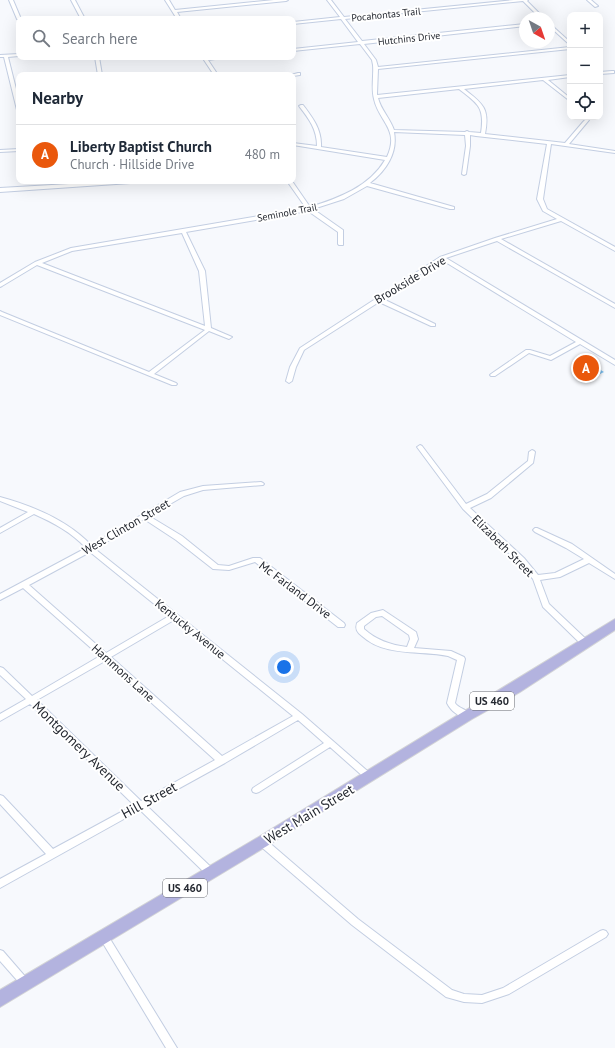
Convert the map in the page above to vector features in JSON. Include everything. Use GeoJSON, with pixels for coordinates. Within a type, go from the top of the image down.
{"type":"FeatureCollection","features":[{"type":"Feature","properties":{"kind":"main road","name":"West Main Street"},"geometry":{"type":"LineString","coordinates":[[0,999],[369,777],[467,715],[515,688],[615,624]]}},
{"type":"Feature","properties":{"kind":"street"},"geometry":{"type":"LineString","coordinates":[[11,0],[18,16]]}},
{"type":"Feature","properties":{"kind":"street"},"geometry":{"type":"LineString","coordinates":[[73,0],[81,16]]}},
{"type":"Feature","properties":{"kind":"street"},"geometry":{"type":"LineString","coordinates":[[167,0],[177,16]]}},
{"type":"Feature","properties":{"kind":"street"},"geometry":{"type":"LineString","coordinates":[[174,11],[286,0]]}},
{"type":"Feature","properties":{"kind":"street","name":"Seminole Trail"},"geometry":{"type":"LineString","coordinates":[[0,285],[37,263],[57,254],[78,248],[309,209],[340,199],[367,184],[381,170],[388,159],[394,144],[392,131],[375,97],[376,68],[374,60],[329,0]]}},
{"type":"Feature","properties":{"kind":"street"},"geometry":{"type":"LineString","coordinates":[[525,0],[536,12]]}},
{"type":"Feature","properties":{"kind":"street","name":"Pocahontas Trail"},"geometry":{"type":"LineString","coordinates":[[296,23],[525,0]]}},
{"type":"Feature","properties":{"kind":"street"},"geometry":{"type":"LineString","coordinates":[[589,0],[596,6]]}},
{"type":"Feature","properties":{"kind":"street","name":"Hutchins Drive"},"geometry":{"type":"LineString","coordinates":[[296,50],[519,27]]}},
{"type":"Feature","properties":{"kind":"street"},"geometry":{"type":"LineString","coordinates":[[555,30],[567,41]]}},
{"type":"Feature","properties":{"kind":"street"},"geometry":{"type":"LineString","coordinates":[[376,68],[567,48]]}},
{"type":"Feature","properties":{"kind":"street"},"geometry":{"type":"LineString","coordinates":[[0,56],[16,55]]}},
{"type":"Feature","properties":{"kind":"street"},"geometry":{"type":"LineString","coordinates":[[6,56],[16,98]]}},
{"type":"Feature","properties":{"kind":"street"},"geometry":{"type":"LineString","coordinates":[[98,60],[100,72]]}},
{"type":"Feature","properties":{"kind":"street"},"geometry":{"type":"LineString","coordinates":[[206,60],[214,72]]}},
{"type":"Feature","properties":{"kind":"street"},"geometry":{"type":"LineString","coordinates":[[603,73],[614,72]]}},
{"type":"Feature","properties":{"kind":"street"},"geometry":{"type":"LineString","coordinates":[[375,97],[567,76]]}},
{"type":"Feature","properties":{"kind":"street"},"geometry":{"type":"LineString","coordinates":[[544,79],[567,98]]}},
{"type":"Feature","properties":{"kind":"street"},"geometry":{"type":"LineString","coordinates":[[460,88],[484,109],[486,119],[483,134]]}},
{"type":"Feature","properties":{"kind":"street"},"geometry":{"type":"LineString","coordinates":[[301,106],[313,121],[318,131],[319,148]]}},
{"type":"Feature","properties":{"kind":"street"},"geometry":{"type":"LineString","coordinates":[[566,145],[587,120]]}},
{"type":"Feature","properties":{"kind":"street"},"geometry":{"type":"LineString","coordinates":[[392,131],[437,130],[467,132],[615,152]]}},
{"type":"Feature","properties":{"kind":"street"},"geometry":{"type":"LineString","coordinates":[[464,174],[468,152],[467,132]]}},
{"type":"Feature","properties":{"kind":"street"},"geometry":{"type":"LineString","coordinates":[[296,144],[388,159]]}},
{"type":"Feature","properties":{"kind":"street"},"geometry":{"type":"LineString","coordinates":[[549,144],[540,199],[545,210],[560,220],[615,250]]}},
{"type":"Feature","properties":{"kind":"street"},"geometry":{"type":"LineString","coordinates":[[0,151],[16,150]]}},
{"type":"Feature","properties":{"kind":"street"},"geometry":{"type":"LineString","coordinates":[[0,190],[85,184]]}},
{"type":"Feature","properties":{"kind":"street"},"geometry":{"type":"LineString","coordinates":[[291,184],[309,209],[339,229],[342,236],[341,244]]}},
{"type":"Feature","properties":{"kind":"street"},"geometry":{"type":"LineString","coordinates":[[367,184],[452,208]]}},
{"type":"Feature","properties":{"kind":"street","name":"Brookside Drive"},"geometry":{"type":"LineString","coordinates":[[289,381],[293,367],[302,349],[442,258],[497,239],[560,220]]}},
{"type":"Feature","properties":{"kind":"street"},"geometry":{"type":"LineString","coordinates":[[150,374],[208,329],[202,271],[183,230]]}},
{"type":"Feature","properties":{"kind":"street"},"geometry":{"type":"LineString","coordinates":[[497,239],[615,306]]}},
{"type":"Feature","properties":{"kind":"street"},"geometry":{"type":"LineString","coordinates":[[442,258],[615,363]]}},
{"type":"Feature","properties":{"kind":"street"},"geometry":{"type":"LineString","coordinates":[[37,263],[229,337]]}},
{"type":"Feature","properties":{"kind":"street"},"geometry":{"type":"LineString","coordinates":[[378,299],[433,325]]}},
{"type":"Feature","properties":{"kind":"street"},"geometry":{"type":"LineString","coordinates":[[0,313],[174,384]]}},
{"type":"Feature","properties":{"kind":"street"},"geometry":{"type":"LineString","coordinates":[[493,375],[528,351],[551,358],[580,342]]}},
{"type":"Feature","properties":{"kind":"street","name":"Elizabeth Street"},"geometry":{"type":"LineString","coordinates":[[420,447],[464,507],[521,560],[536,578],[546,605],[585,643]]}},
{"type":"Feature","properties":{"kind":"street"},"geometry":{"type":"LineString","coordinates":[[464,507],[489,496],[531,462],[532,452]]}},
{"type":"Feature","properties":{"kind":"street","name":"West Clinton Street"},"geometry":{"type":"LineString","coordinates":[[0,597],[190,491],[261,484]]}},
{"type":"Feature","properties":{"kind":"street","name":"Kentucky Avenue"},"geometry":{"type":"LineString","coordinates":[[0,499],[52,519],[79,535],[90,548],[299,716],[369,777]]}},
{"type":"Feature","properties":{"kind":"street"},"geometry":{"type":"LineString","coordinates":[[0,531],[33,512]]}},
{"type":"Feature","properties":{"kind":"street","name":"Mc Farland Drive"},"geometry":{"type":"LineString","coordinates":[[144,516],[179,538],[216,567],[229,568],[257,560],[341,625]]}},
{"type":"Feature","properties":{"kind":"street"},"geometry":{"type":"LineString","coordinates":[[537,530],[569,546],[615,577]]}},
{"type":"Feature","properties":{"kind":"street"},"geometry":{"type":"LineString","coordinates":[[536,578],[558,575],[589,560]]}},
{"type":"Feature","properties":{"kind":"street","name":"Hammons Lane"},"geometry":{"type":"LineString","coordinates":[[24,584],[222,761]]}},
{"type":"Feature","properties":{"kind":"street"},"geometry":{"type":"LineString","coordinates":[[410,648],[414,639],[413,634],[383,613],[374,614],[360,625],[360,630],[373,642],[384,645],[451,654],[461,659],[451,703],[455,709],[467,715]]}},
{"type":"Feature","properties":{"kind":"street"},"geometry":{"type":"LineString","coordinates":[[0,718],[175,616]]}},
{"type":"Feature","properties":{"kind":"street","name":"Montgomery Avenue"},"geometry":{"type":"LineString","coordinates":[[0,670],[211,873]]}},
{"type":"Feature","properties":{"kind":"street","name":"Hill Street"},"geometry":{"type":"LineString","coordinates":[[0,884],[222,761],[299,716]]}},
{"type":"Feature","properties":{"kind":"street"},"geometry":{"type":"LineString","coordinates":[[256,790],[330,743]]}},
{"type":"Feature","properties":{"kind":"street"},"geometry":{"type":"LineString","coordinates":[[0,798],[52,854]]}},
{"type":"Feature","properties":{"kind":"street"},"geometry":{"type":"LineString","coordinates":[[262,842],[361,926],[449,994],[464,998],[482,998],[506,991],[603,934]]}},
{"type":"Feature","properties":{"kind":"street"},"geometry":{"type":"LineString","coordinates":[[104,937],[172,1048]]}},
{"type":"Feature","properties":{"kind":"street"},"geometry":{"type":"LineString","coordinates":[[0,954],[26,984]]}},
{"type":"Feature","properties":{"kind":"building"},"geometry":{"type":"Polygon","coordinates":[[[586,361],[604,372],[596,376],[587,370],[581,373],[573,368],[586,361]]]}},
{"type":"Feature","properties":{"kind":"place","name":"Liberty Baptist Church"},"geometry":{"type":"Point","coordinates":[586,368]}}]}
